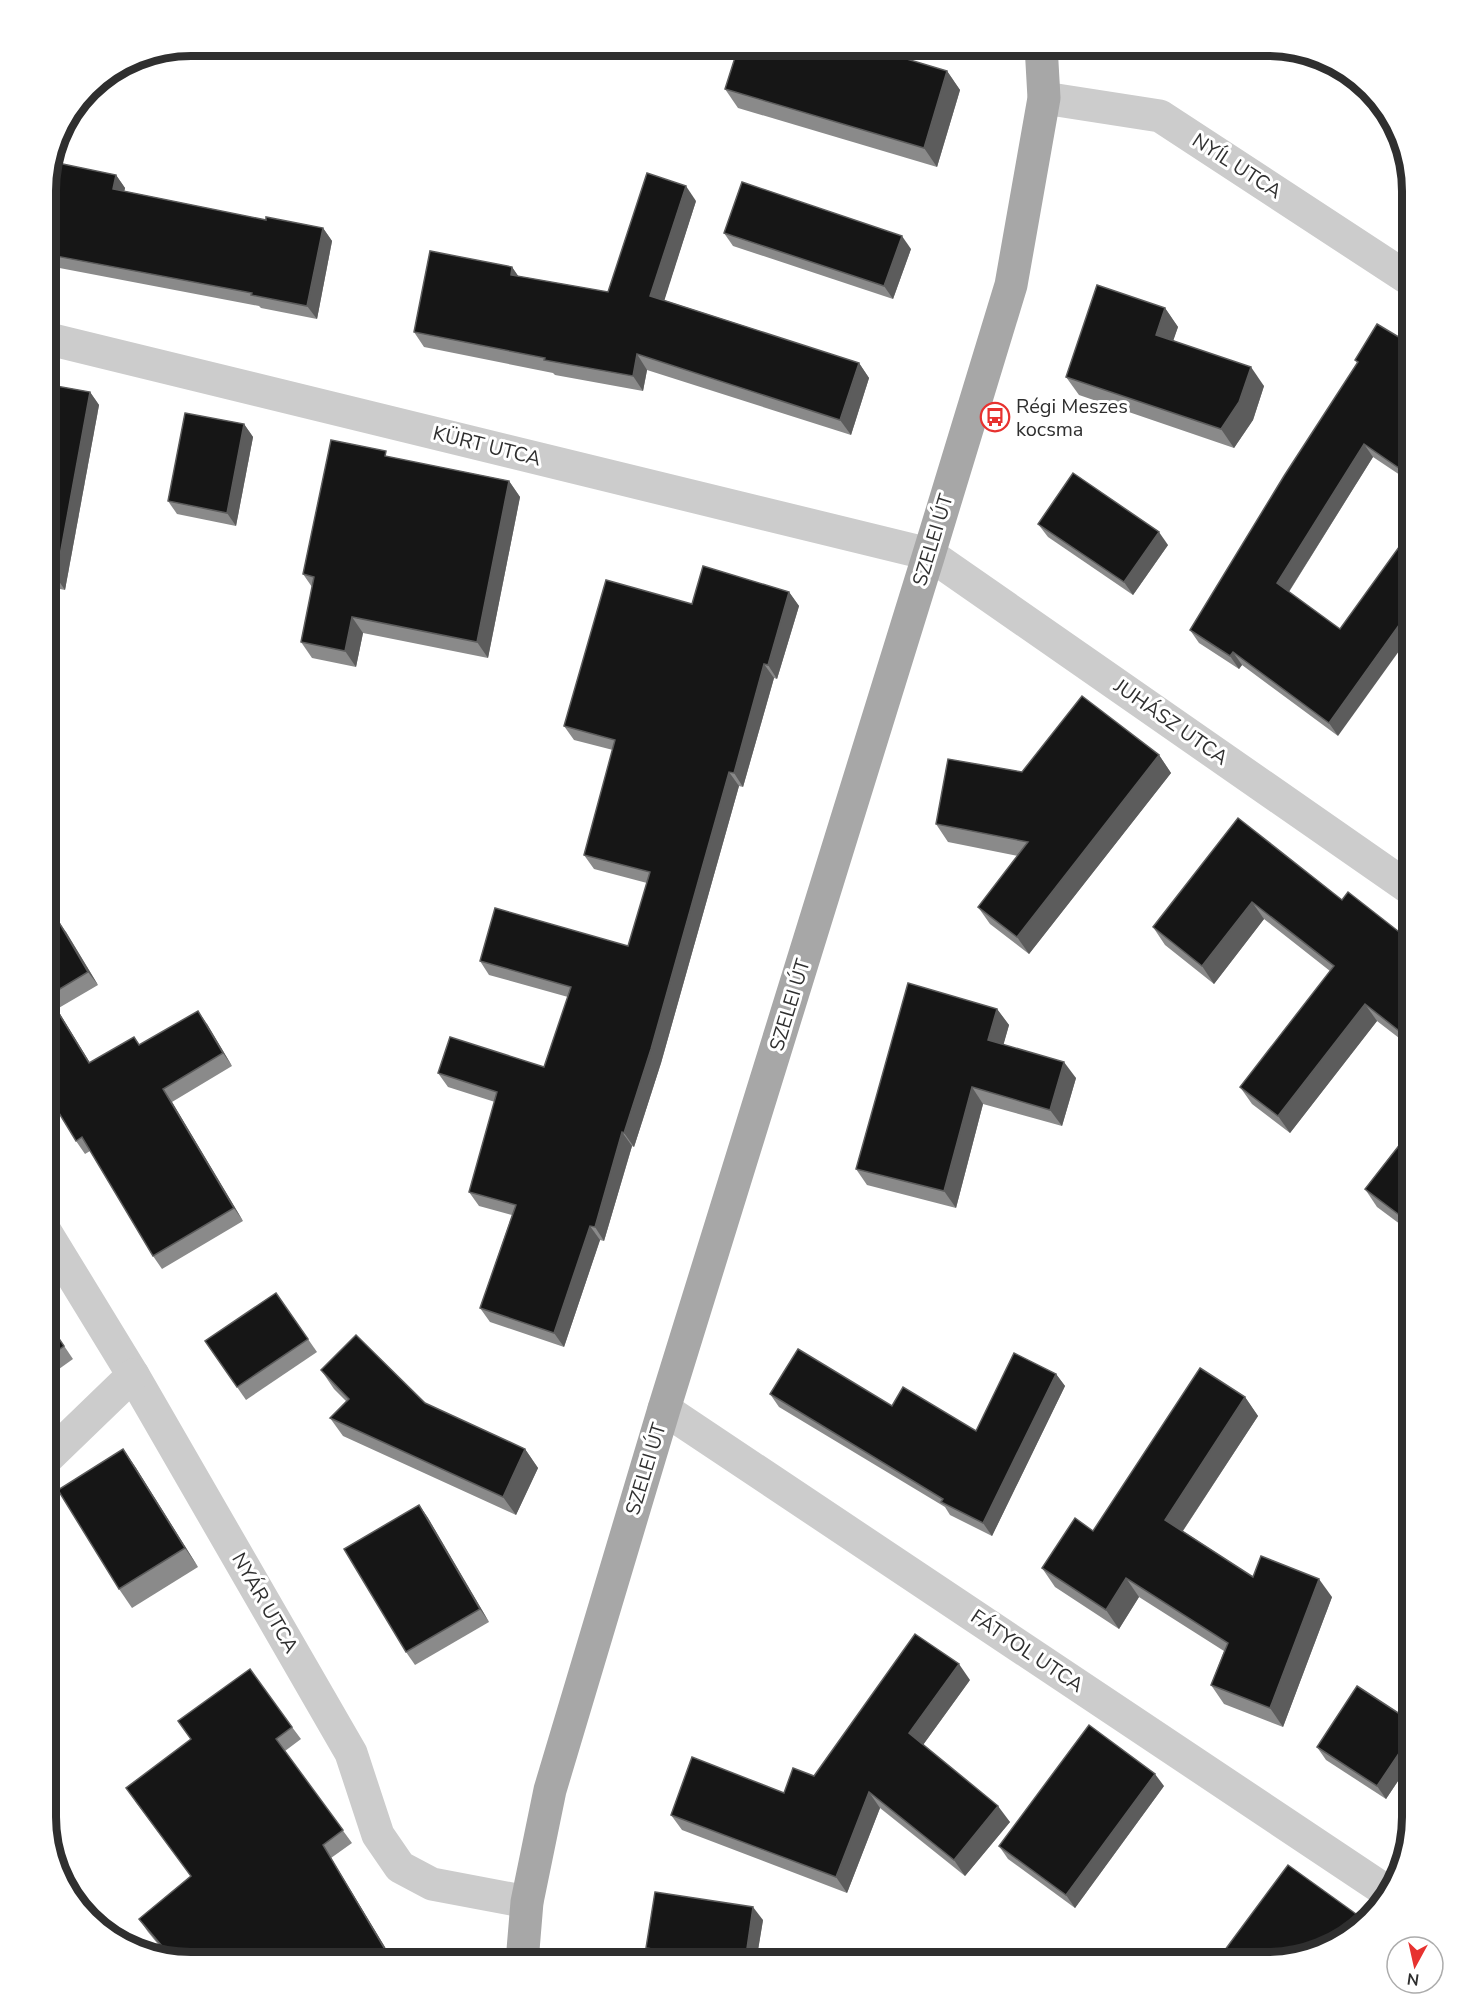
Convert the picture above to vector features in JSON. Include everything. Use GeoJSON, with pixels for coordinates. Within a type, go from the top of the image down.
{"type":"FeatureCollection","features":[{"type":"Feature","properties":{"kind":"main road","name":"SZELEI ÚT"},"geometry":{"type":"LineString","coordinates":[[523,1951],[527,1902],[550,1790],[664,1409],[1011,285],[1044,98],[1042,56]]}},
{"type":"Feature","properties":{"kind":"street","name":"NYÍL UTCA"},"geometry":{"type":"LineString","coordinates":[[1044,98],[1160,116],[1402,274]]}},
{"type":"Feature","properties":{"kind":"street","name":"KÜRT UTCA"},"geometry":{"type":"LineString","coordinates":[[56,341],[929,554]]}},
{"type":"Feature","properties":{"kind":"street","name":"JUHÁSZ UTCA"},"geometry":{"type":"LineString","coordinates":[[929,554],[1402,884]]}},
{"type":"Feature","properties":{"kind":"street","name":"NYÁR UTCA"},"geometry":{"type":"LineString","coordinates":[[56,1249],[133,1375],[351,1753],[378,1835],[400,1868],[432,1884],[527,1902]]}},
{"type":"Feature","properties":{"kind":"street"},"geometry":{"type":"LineString","coordinates":[[56,1449],[133,1375]]}},
{"type":"Feature","properties":{"kind":"street","name":"FÁTYOL UTCA"},"geometry":{"type":"LineString","coordinates":[[664,1409],[1381,1888]]}},
{"type":"Feature","properties":{"kind":"building"},"geometry":{"type":"Polygon","coordinates":[[[736,56],[897,56],[947,71],[924,148],[725,89],[736,56]]]}},
{"type":"Feature","properties":{"kind":"building"},"geometry":{"type":"Polygon","coordinates":[[[58,163],[116,175],[113,189],[266,220],[266,217],[323,228],[307,306],[251,295],[252,293],[56,256],[58,163]]]}},
{"type":"Feature","properties":{"kind":"building"},"geometry":{"type":"Polygon","coordinates":[[[647,173],[686,186],[650,296],[859,363],[840,420],[637,354],[633,376],[544,360],[545,358],[414,332],[430,251],[512,267],[511,275],[608,292],[647,173]]]}},
{"type":"Feature","properties":{"kind":"building"},"geometry":{"type":"Polygon","coordinates":[[[742,182],[902,236],[884,286],[724,233],[742,182]]]}},
{"type":"Feature","properties":{"kind":"building"},"geometry":{"type":"Polygon","coordinates":[[[1097,285],[1165,308],[1156,335],[1251,367],[1239,402],[1221,429],[1066,377],[1097,285]]]}},
{"type":"Feature","properties":{"kind":"building"},"geometry":{"type":"Polygon","coordinates":[[[1377,324],[1402,339],[1402,470],[1364,444],[1277,583],[1340,629],[1402,543],[1402,621],[1329,723],[1233,652],[1230,656],[1190,630],[1284,476],[1358,362],[1355,360],[1377,324]]]}},
{"type":"Feature","properties":{"kind":"building"},"geometry":{"type":"Polygon","coordinates":[[[56,386],[90,392],[56,577],[56,386]]]}},
{"type":"Feature","properties":{"kind":"building"},"geometry":{"type":"Polygon","coordinates":[[[185,413],[244,424],[227,513],[168,501],[185,413]]]}},
{"type":"Feature","properties":{"kind":"building"},"geometry":{"type":"Polygon","coordinates":[[[331,440],[386,451],[385,456],[509,481],[477,642],[352,617],[345,651],[301,642],[314,577],[303,574],[331,440]]]}},
{"type":"Feature","properties":{"kind":"building"},"geometry":{"type":"Polygon","coordinates":[[[1073,473],[1159,532],[1124,582],[1038,524],[1073,473]]]}},
{"type":"Feature","properties":{"kind":"building"},"geometry":{"type":"Polygon","coordinates":[[[703,566],[789,592],[768,665],[764,664],[734,773],[729,772],[651,1049],[624,1133],[622,1132],[595,1227],[590,1226],[554,1333],[480,1308],[516,1205],[469,1192],[497,1092],[438,1073],[450,1037],[544,1067],[571,987],[480,961],[495,908],[628,946],[650,872],[584,855],[615,740],[564,726],[606,580],[692,604],[703,566]]]}},
{"type":"Feature","properties":{"kind":"building"},"geometry":{"type":"Polygon","coordinates":[[[1082,696],[1159,755],[1017,937],[978,907],[1028,842],[936,824],[948,759],[1022,772],[1082,696]]]}},
{"type":"Feature","properties":{"kind":"building"},"geometry":{"type":"Polygon","coordinates":[[[1238,818],[1342,900],[1348,892],[1402,934],[1402,1033],[1365,1004],[1278,1116],[1240,1087],[1334,966],[1252,902],[1202,966],[1153,927],[1238,818]]]}},
{"type":"Feature","properties":{"kind":"building"},"geometry":{"type":"Polygon","coordinates":[[[57,919],[88,972],[56,991],[56,920],[57,919]]]}},
{"type":"Feature","properties":{"kind":"building"},"geometry":{"type":"Polygon","coordinates":[[[908,983],[997,1009],[988,1040],[1064,1062],[1050,1110],[972,1087],[944,1191],[856,1169],[908,983]]]}},
{"type":"Feature","properties":{"kind":"building"},"geometry":{"type":"Polygon","coordinates":[[[56,1009],[89,1063],[134,1037],[139,1045],[198,1011],[223,1053],[163,1089],[234,1208],[153,1256],[82,1137],[76,1141],[56,1108],[56,1009]]]}},
{"type":"Feature","properties":{"kind":"building"},"geometry":{"type":"Polygon","coordinates":[[[1402,1142],[1402,1217],[1365,1189],[1402,1142]]]}},
{"type":"Feature","properties":{"kind":"building"},"geometry":{"type":"Polygon","coordinates":[[[276,1293],[308,1339],[237,1387],[205,1341],[276,1293]]]}},
{"type":"Feature","properties":{"kind":"building"},"geometry":{"type":"Polygon","coordinates":[[[56,1334],[64,1346],[56,1351],[56,1334]]]}},
{"type":"Feature","properties":{"kind":"building"},"geometry":{"type":"Polygon","coordinates":[[[356,1335],[425,1403],[525,1449],[503,1497],[330,1418],[349,1399],[321,1370],[356,1335]]]}},
{"type":"Feature","properties":{"kind":"building"},"geometry":{"type":"Polygon","coordinates":[[[798,1349],[892,1406],[903,1387],[976,1431],[1014,1353],[1056,1374],[983,1523],[941,1502],[943,1499],[770,1394],[798,1349]]]}},
{"type":"Feature","properties":{"kind":"building"},"geometry":{"type":"Polygon","coordinates":[[[1200,1368],[1245,1397],[1165,1520],[1253,1577],[1261,1556],[1319,1579],[1270,1708],[1211,1685],[1228,1643],[1126,1578],[1106,1610],[1042,1568],[1075,1518],[1093,1531],[1200,1368]]]}},
{"type":"Feature","properties":{"kind":"building"},"geometry":{"type":"Polygon","coordinates":[[[123,1449],[185,1548],[119,1589],[58,1490],[123,1449]]]}},
{"type":"Feature","properties":{"kind":"building"},"geometry":{"type":"Polygon","coordinates":[[[419,1505],[480,1609],[406,1652],[344,1549],[419,1505]]]}},
{"type":"Feature","properties":{"kind":"building"},"geometry":{"type":"Polygon","coordinates":[[[915,1634],[959,1664],[909,1733],[998,1806],[954,1860],[869,1792],[836,1877],[671,1815],[692,1757],[784,1793],[793,1768],[814,1776],[915,1634]]]}},
{"type":"Feature","properties":{"kind":"building"},"geometry":{"type":"Polygon","coordinates":[[[250,1669],[292,1727],[276,1739],[343,1830],[323,1845],[386,1951],[165,1949],[139,1919],[191,1876],[126,1788],[191,1739],[178,1721],[250,1669]]]}},
{"type":"Feature","properties":{"kind":"building"},"geometry":{"type":"Polygon","coordinates":[[[1357,1686],[1402,1715],[1402,1749],[1377,1786],[1317,1747],[1357,1686]]]}},
{"type":"Feature","properties":{"kind":"building"},"geometry":{"type":"Polygon","coordinates":[[[1089,1725],[1155,1774],[1066,1895],[999,1846],[1089,1725]]]}},
{"type":"Feature","properties":{"kind":"building"},"geometry":{"type":"Polygon","coordinates":[[[1288,1865],[1358,1916],[1334,1933],[1302,1947],[1267,1952],[1223,1952],[1288,1865]]]}},
{"type":"Feature","properties":{"kind":"building"},"geometry":{"type":"Polygon","coordinates":[[[655,1892],[753,1907],[747,1952],[668,1951],[646,1948],[655,1892]]]}},
{"type":"Feature","properties":{"kind":"place","name":"Régi Meszes kocsma"},"geometry":{"type":"Point","coordinates":[995,417]}}]}
